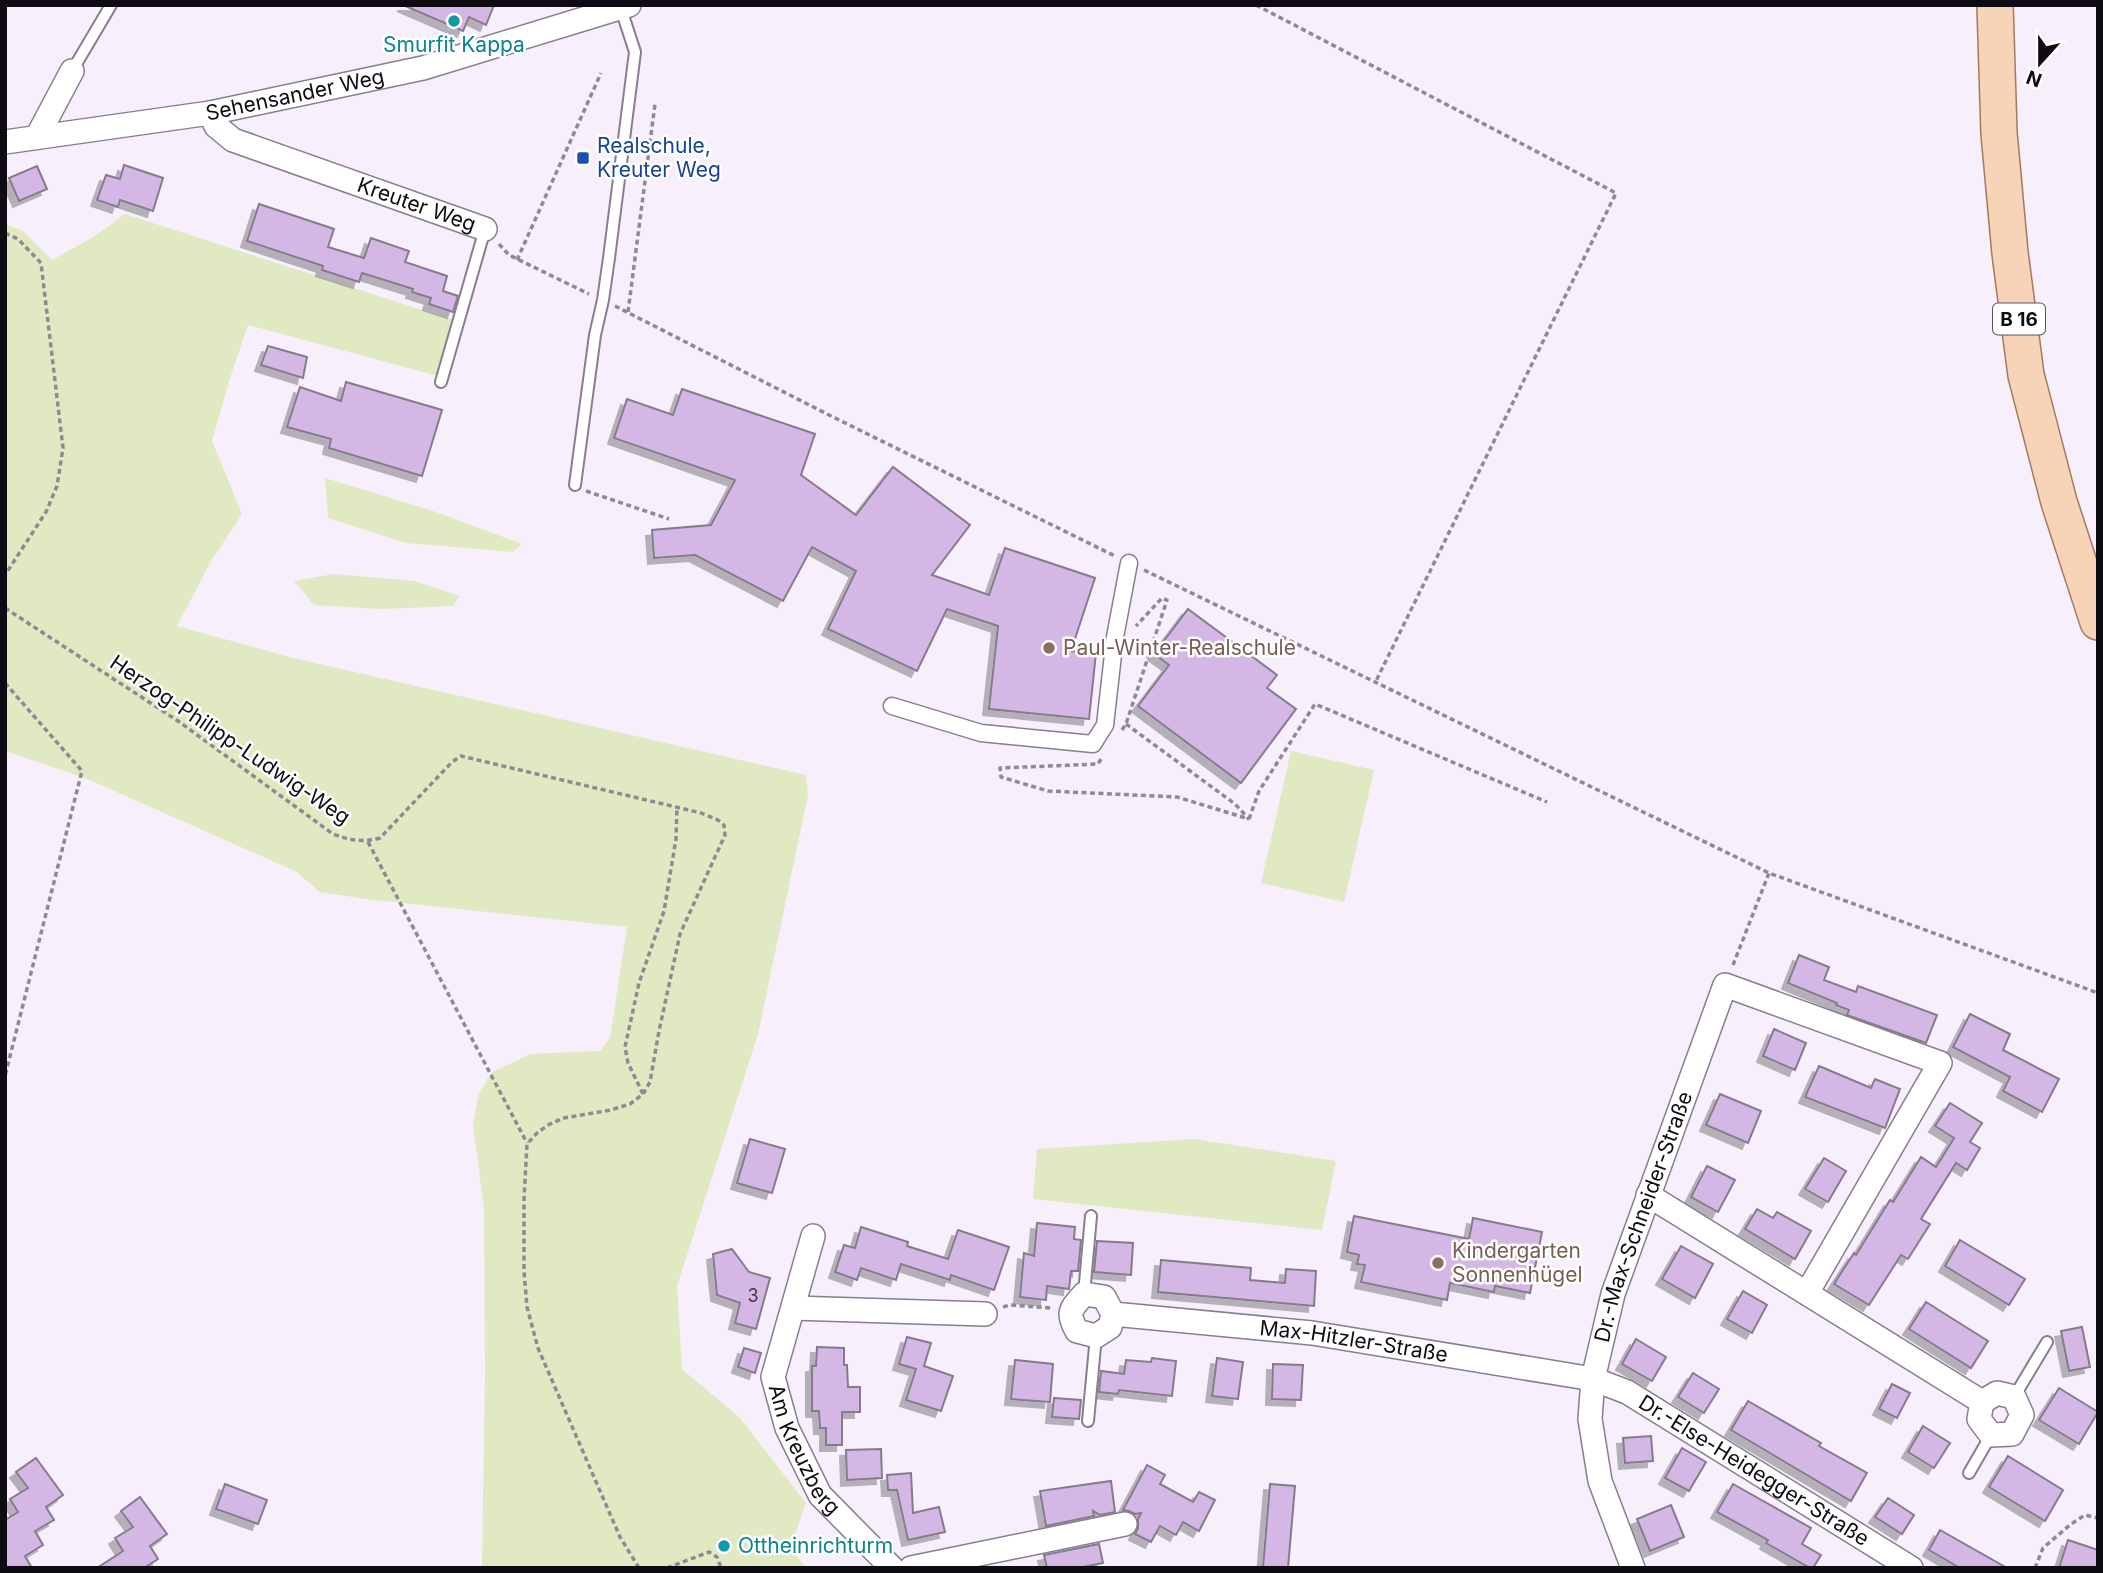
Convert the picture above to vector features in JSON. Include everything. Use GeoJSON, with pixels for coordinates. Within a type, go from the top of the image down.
{"type":"FeatureCollection","features":[{"type":"Feature","properties":{"kind":"main road","name":"B 16"},"geometry":{"type":"LineString","coordinates":[[1995,5],[1999,133],[2010,253],[2026,375],[2059,502],[2098,622]]}},
{"type":"Feature","properties":{"kind":"street","name":"Sehensander Weg"},"geometry":{"type":"LineString","coordinates":[[5,142],[210,113],[423,68],[625,7]]}},
{"type":"Feature","properties":{"kind":"street"},"geometry":{"type":"LineString","coordinates":[[37,137],[72,71]]}},
{"type":"Feature","properties":{"kind":"street","name":"Kreuter Weg"},"geometry":{"type":"LineString","coordinates":[[210,113],[216,126],[233,139],[485,229]]}},
{"type":"Feature","properties":{"kind":"street"},"geometry":{"type":"LineString","coordinates":[[892,706],[981,733],[1093,744],[1105,726],[1115,636],[1129,563]]}},
{"type":"Feature","properties":{"kind":"street"},"geometry":{"type":"LineString","coordinates":[[1725,985],[1940,1063],[1807,1293]]}},
{"type":"Feature","properties":{"kind":"street","name":"Dr.-Max-Schneider-Straße"},"geometry":{"type":"LineString","coordinates":[[1633,1568],[1600,1481],[1590,1419],[1593,1379],[1613,1294],[1725,985]]}},
{"type":"Feature","properties":{"kind":"street"},"geometry":{"type":"LineString","coordinates":[[1648,1195],[1982,1402]]}},
{"type":"Feature","properties":{"kind":"street","name":"Am Kreuzberg"},"geometry":{"type":"LineString","coordinates":[[813,1236],[773,1377],[787,1428],[820,1495],[892,1568]]}},
{"type":"Feature","properties":{"kind":"street"},"geometry":{"type":"LineString","coordinates":[[1104,1297],[1113,1314],[1110,1327],[1096,1336],[1077,1331],[1070,1320],[1078,1302],[1104,1297]]}},
{"type":"Feature","properties":{"kind":"street"},"geometry":{"type":"LineString","coordinates":[[793,1308],[985,1314]]}},
{"type":"Feature","properties":{"kind":"street","name":"Max-Hitzler-Straße"},"geometry":{"type":"LineString","coordinates":[[1113,1314],[1312,1333],[1593,1379]]}},
{"type":"Feature","properties":{"kind":"street","name":"Dr.-Else-Heidegger-Straße"},"geometry":{"type":"LineString","coordinates":[[1593,1379],[1627,1392],[1911,1568]]}},
{"type":"Feature","properties":{"kind":"street"},"geometry":{"type":"LineString","coordinates":[[1997,1393],[2014,1397],[2022,1415],[2012,1434],[1991,1435],[1979,1419],[1982,1402],[1997,1393]]}},
{"type":"Feature","properties":{"kind":"street"},"geometry":{"type":"LineString","coordinates":[[911,1568],[1125,1524]]}},
{"type":"Feature","properties":{"kind":"lane"},"geometry":{"type":"LineString","coordinates":[[72,71],[111,5]]}},
{"type":"Feature","properties":{"kind":"lane"},"geometry":{"type":"LineString","coordinates":[[575,485],[595,335],[609,258],[635,51],[625,7]]}},
{"type":"Feature","properties":{"kind":"lane","name":"Kreuter Weg"},"geometry":{"type":"LineString","coordinates":[[441,382],[485,229]]}},
{"type":"Feature","properties":{"kind":"lane"},"geometry":{"type":"LineString","coordinates":[[1078,1302],[1091,1216]]}},
{"type":"Feature","properties":{"kind":"lane"},"geometry":{"type":"LineString","coordinates":[[1088,1421],[1096,1336]]}},
{"type":"Feature","properties":{"kind":"lane"},"geometry":{"type":"LineString","coordinates":[[2014,1397],[2047,1342]]}},
{"type":"Feature","properties":{"kind":"lane"},"geometry":{"type":"LineString","coordinates":[[1969,1473],[1991,1435]]}},
{"type":"Feature","properties":{"kind":"path"},"geometry":{"type":"LineString","coordinates":[[1256,5],[1616,193],[1375,684]]}},
{"type":"Feature","properties":{"kind":"path"},"geometry":{"type":"LineString","coordinates":[[517,260],[601,73]]}},
{"type":"Feature","properties":{"kind":"path"},"geometry":{"type":"LineString","coordinates":[[628,312],[655,104]]}},
{"type":"Feature","properties":{"kind":"path"},"geometry":{"type":"LineString","coordinates":[[536,217],[541,214]]}},
{"type":"Feature","properties":{"kind":"path"},"geometry":{"type":"LineString","coordinates":[[5,233],[18,239],[41,263],[63,448],[57,486],[46,512],[5,575]]}},
{"type":"Feature","properties":{"kind":"path"},"geometry":{"type":"LineString","coordinates":[[575,485],[582,490],[669,519]]}},
{"type":"Feature","properties":{"kind":"path"},"geometry":{"type":"LineString","coordinates":[[1115,636],[1125,638],[1162,598],[1167,600],[1126,724],[1119,734]]}},
{"type":"Feature","properties":{"kind":"path","name":"Herzog-Philipp-Ludwig-Weg"},"geometry":{"type":"LineString","coordinates":[[5,608],[178,721],[333,834],[350,840],[369,842],[380,838],[461,755],[677,807],[718,820],[724,825],[725,835],[680,934],[650,1082],[643,1094]]}},
{"type":"Feature","properties":{"kind":"path"},"geometry":{"type":"LineString","coordinates":[[5,683],[82,771],[5,1076]]}},
{"type":"Feature","properties":{"kind":"path"},"geometry":{"type":"LineString","coordinates":[[1249,819],[1259,791],[1315,704],[1547,802]]}},
{"type":"Feature","properties":{"kind":"path"},"geometry":{"type":"LineString","coordinates":[[1126,724],[1235,804],[1249,819]]}},
{"type":"Feature","properties":{"kind":"path"},"geometry":{"type":"LineString","coordinates":[[1105,754],[1098,764],[1000,768],[1001,776],[1048,790],[1177,797],[1249,819]]}},
{"type":"Feature","properties":{"kind":"path"},"geometry":{"type":"LineString","coordinates":[[527,1144],[550,1124],[564,1118],[630,1104],[643,1094],[628,1063],[625,1047],[639,983],[664,911],[676,839],[677,807]]}},
{"type":"Feature","properties":{"kind":"path"},"geometry":{"type":"LineString","coordinates":[[369,842],[527,1144],[524,1199],[527,1307],[538,1348],[620,1537],[639,1568]]}},
{"type":"Feature","properties":{"kind":"path"},"geometry":{"type":"LineString","coordinates":[[1725,985],[1769,873],[2098,993]]}},
{"type":"Feature","properties":{"kind":"path"},"geometry":{"type":"LineString","coordinates":[[985,1314],[1010,1305],[1078,1302]]}},
{"type":"Feature","properties":{"kind":"path"},"geometry":{"type":"LineString","coordinates":[[2035,1568],[2043,1548],[2071,1524],[2085,1515],[2098,1518]]}},
{"type":"Feature","properties":{"kind":"path"},"geometry":{"type":"LineString","coordinates":[[667,1568],[709,1552],[717,1557],[721,1568]]}},
{"type":"Feature","properties":{"kind":"green space"},"geometry":{"type":"Polygon","coordinates":[[[125,214],[456,321],[438,376],[248,325],[212,441],[242,514],[211,561],[177,626],[289,657],[806,775],[808,795],[758,1034],[677,1286],[682,1369],[740,1418],[806,1503],[790,1549],[807,1568],[482,1568],[484,1210],[473,1123],[479,1094],[491,1073],[530,1054],[600,1051],[610,1038],[627,927],[320,892],[295,871],[85,778],[5,751],[5,224],[23,231],[52,260],[95,236],[125,214]]]}},
{"type":"Feature","properties":{"kind":"green space"},"geometry":{"type":"Polygon","coordinates":[[[325,478],[433,511],[522,544],[512,552],[406,543],[328,518],[325,478]]]}},
{"type":"Feature","properties":{"kind":"green space"},"geometry":{"type":"Polygon","coordinates":[[[334,574],[414,581],[460,596],[453,606],[381,609],[314,605],[294,581],[334,574]]]}},
{"type":"Feature","properties":{"kind":"green space"},"geometry":{"type":"Polygon","coordinates":[[[1291,751],[1374,770],[1344,902],[1261,883],[1291,751]]]}},
{"type":"Feature","properties":{"kind":"green space"},"geometry":{"type":"Polygon","coordinates":[[[1194,1139],[1336,1161],[1322,1230],[1033,1199],[1037,1149],[1194,1139]]]}},
{"type":"Feature","properties":{"kind":"building","name":"Smurfit Kappa"},"geometry":{"type":"Polygon","coordinates":[[[403,5],[494,5],[486,25],[469,17],[463,31],[403,5]]]}},
{"type":"Feature","properties":{"kind":"building"},"geometry":{"type":"Polygon","coordinates":[[[124,165],[163,178],[153,211],[120,200],[118,207],[97,200],[106,175],[120,179],[124,165]]]}},
{"type":"Feature","properties":{"kind":"building"},"geometry":{"type":"Polygon","coordinates":[[[37,166],[47,189],[19,201],[9,178],[37,166]]]}},
{"type":"Feature","properties":{"kind":"building"},"geometry":{"type":"Polygon","coordinates":[[[259,204],[334,229],[328,247],[364,258],[371,238],[409,251],[405,262],[447,276],[443,291],[458,296],[453,312],[429,304],[431,298],[412,292],[413,289],[362,273],[359,282],[322,270],[323,266],[247,241],[259,204]]]}},
{"type":"Feature","properties":{"kind":"building"},"geometry":{"type":"Polygon","coordinates":[[[268,346],[307,357],[303,378],[261,365],[268,346]]]}},
{"type":"Feature","properties":{"kind":"building"},"geometry":{"type":"Polygon","coordinates":[[[346,382],[442,410],[422,476],[329,448],[331,439],[287,427],[300,387],[341,401],[346,382]]]}},
{"type":"Feature","properties":{"kind":"building"},"geometry":{"type":"Polygon","coordinates":[[[682,389],[815,434],[801,475],[856,515],[893,467],[970,525],[932,575],[989,595],[1005,548],[1095,578],[1071,651],[1096,653],[1089,719],[989,709],[998,626],[947,609],[917,671],[828,629],[856,571],[812,547],[783,601],[695,555],[654,558],[652,530],[711,525],[735,480],[614,438],[627,399],[673,415],[682,389]]]}},
{"type":"Feature","properties":{"kind":"building"},"geometry":{"type":"Polygon","coordinates":[[[1188,609],[1277,675],[1267,688],[1296,709],[1241,783],[1138,706],[1169,665],[1154,654],[1188,609]]]}},
{"type":"Feature","properties":{"kind":"building"},"geometry":{"type":"Polygon","coordinates":[[[1799,955],[1829,967],[1824,980],[1856,992],[1858,986],[1937,1015],[1926,1043],[1847,1015],[1849,1010],[1836,1005],[1837,1003],[1788,983],[1799,955]]]}},
{"type":"Feature","properties":{"kind":"building"},"geometry":{"type":"Polygon","coordinates":[[[1970,1014],[2010,1034],[2003,1050],[2059,1079],[2042,1112],[2003,1091],[2010,1077],[1953,1047],[1970,1014]]]}},
{"type":"Feature","properties":{"kind":"building"},"geometry":{"type":"Polygon","coordinates":[[[1774,1029],[1806,1043],[1795,1070],[1763,1056],[1774,1029]]]}},
{"type":"Feature","properties":{"kind":"building"},"geometry":{"type":"Polygon","coordinates":[[[1819,1066],[1871,1088],[1875,1079],[1900,1089],[1885,1128],[1805,1097],[1819,1066]]]}},
{"type":"Feature","properties":{"kind":"building"},"geometry":{"type":"Polygon","coordinates":[[[1720,1094],[1761,1111],[1748,1143],[1706,1125],[1720,1094]]]}},
{"type":"Feature","properties":{"kind":"building"},"geometry":{"type":"Polygon","coordinates":[[[1950,1103],[1982,1123],[1970,1142],[1980,1148],[1967,1170],[1956,1163],[1921,1219],[1930,1224],[1908,1259],[1901,1255],[1869,1305],[1834,1284],[1854,1253],[1856,1255],[1890,1200],[1893,1202],[1921,1157],[1936,1167],[1954,1138],[1935,1126],[1950,1103]]]}},
{"type":"Feature","properties":{"kind":"building"},"geometry":{"type":"Polygon","coordinates":[[[750,1139],[785,1149],[772,1193],[737,1183],[750,1139]]]}},
{"type":"Feature","properties":{"kind":"building"},"geometry":{"type":"Polygon","coordinates":[[[1824,1158],[1846,1171],[1828,1202],[1805,1189],[1824,1158]]]}},
{"type":"Feature","properties":{"kind":"building"},"geometry":{"type":"Polygon","coordinates":[[[1707,1166],[1735,1180],[1718,1212],[1691,1197],[1707,1166]]]}},
{"type":"Feature","properties":{"kind":"building"},"geometry":{"type":"Polygon","coordinates":[[[1757,1209],[1773,1218],[1777,1212],[1811,1231],[1795,1259],[1745,1229],[1757,1209]]]}},
{"type":"Feature","properties":{"kind":"building"},"geometry":{"type":"Polygon","coordinates":[[[1354,1216],[1469,1239],[1473,1218],[1542,1232],[1530,1293],[1495,1286],[1494,1292],[1450,1283],[1447,1300],[1361,1282],[1365,1265],[1357,1264],[1359,1255],[1347,1252],[1354,1216]]]}},
{"type":"Feature","properties":{"kind":"building"},"geometry":{"type":"Polygon","coordinates":[[[1037,1223],[1075,1227],[1074,1239],[1081,1240],[1078,1271],[1071,1271],[1069,1289],[1047,1286],[1046,1300],[1020,1297],[1024,1253],[1034,1256],[1037,1223]]]}},
{"type":"Feature","properties":{"kind":"building"},"geometry":{"type":"Polygon","coordinates":[[[861,1227],[908,1242],[907,1246],[948,1259],[958,1230],[1009,1247],[994,1290],[951,1275],[950,1280],[901,1264],[896,1280],[861,1268],[857,1280],[835,1272],[844,1245],[855,1248],[861,1227]]]}},
{"type":"Feature","properties":{"kind":"building"},"geometry":{"type":"Polygon","coordinates":[[[1960,1240],[2025,1279],[2009,1305],[1945,1266],[1960,1240]]]}},
{"type":"Feature","properties":{"kind":"building"},"geometry":{"type":"Polygon","coordinates":[[[1097,1241],[1133,1243],[1131,1275],[1094,1272],[1097,1241]]]}},
{"type":"Feature","properties":{"kind":"building"},"geometry":{"type":"Polygon","coordinates":[[[1681,1246],[1713,1264],[1695,1298],[1662,1279],[1681,1246]]]}},
{"type":"Feature","properties":{"kind":"building"},"geometry":{"type":"Polygon","coordinates":[[[732,1249],[749,1272],[770,1278],[756,1329],[735,1323],[740,1303],[717,1295],[713,1254],[732,1249]]]}},
{"type":"Feature","properties":{"kind":"building"},"geometry":{"type":"Polygon","coordinates":[[[1161,1260],[1251,1268],[1250,1280],[1285,1283],[1286,1269],[1316,1271],[1314,1306],[1158,1292],[1161,1260]]]}},
{"type":"Feature","properties":{"kind":"building"},"geometry":{"type":"Polygon","coordinates":[[[1743,1291],[1767,1305],[1752,1333],[1727,1319],[1743,1291]]]}},
{"type":"Feature","properties":{"kind":"building"},"geometry":{"type":"Polygon","coordinates":[[[1926,1302],[1988,1341],[1971,1368],[1909,1329],[1926,1302]]]}},
{"type":"Feature","properties":{"kind":"building"},"geometry":{"type":"Polygon","coordinates":[[[2082,1327],[2090,1367],[2069,1371],[2061,1331],[2082,1327]]]}},
{"type":"Feature","properties":{"kind":"building"},"geometry":{"type":"Polygon","coordinates":[[[907,1337],[931,1343],[924,1366],[953,1376],[941,1411],[906,1400],[916,1369],[899,1364],[907,1337]]]}},
{"type":"Feature","properties":{"kind":"building"},"geometry":{"type":"Polygon","coordinates":[[[1636,1339],[1666,1357],[1652,1381],[1622,1364],[1636,1339]]]}},
{"type":"Feature","properties":{"kind":"building"},"geometry":{"type":"Polygon","coordinates":[[[817,1347],[844,1348],[848,1387],[860,1387],[860,1412],[842,1412],[842,1445],[826,1445],[826,1428],[820,1428],[819,1411],[812,1411],[812,1366],[816,1366],[817,1347]]]}},
{"type":"Feature","properties":{"kind":"building"},"geometry":{"type":"Polygon","coordinates":[[[744,1348],[761,1353],[755,1373],[738,1367],[744,1348]]]}},
{"type":"Feature","properties":{"kind":"building"},"geometry":{"type":"Polygon","coordinates":[[[1152,1358],[1176,1361],[1172,1396],[1119,1390],[1118,1394],[1099,1392],[1101,1371],[1124,1374],[1126,1360],[1151,1362],[1152,1358]]]}},
{"type":"Feature","properties":{"kind":"building"},"geometry":{"type":"Polygon","coordinates":[[[1217,1358],[1243,1362],[1238,1399],[1212,1396],[1217,1358]]]}},
{"type":"Feature","properties":{"kind":"building"},"geometry":{"type":"Polygon","coordinates":[[[1015,1360],[1053,1364],[1050,1402],[1011,1399],[1015,1360]]]}},
{"type":"Feature","properties":{"kind":"building"},"geometry":{"type":"Polygon","coordinates":[[[1273,1364],[1303,1365],[1301,1400],[1272,1399],[1273,1364]]]}},
{"type":"Feature","properties":{"kind":"building"},"geometry":{"type":"Polygon","coordinates":[[[1693,1373],[1719,1389],[1704,1413],[1678,1397],[1693,1373]]]}},
{"type":"Feature","properties":{"kind":"building"},"geometry":{"type":"Polygon","coordinates":[[[1892,1384],[1910,1393],[1897,1418],[1879,1409],[1892,1384]]]}},
{"type":"Feature","properties":{"kind":"building"},"geometry":{"type":"Polygon","coordinates":[[[2059,1388],[2098,1412],[2079,1444],[2039,1420],[2059,1388]]]}},
{"type":"Feature","properties":{"kind":"building"},"geometry":{"type":"Polygon","coordinates":[[[1054,1398],[1081,1400],[1079,1419],[1052,1417],[1054,1398]]]}},
{"type":"Feature","properties":{"kind":"building"},"geometry":{"type":"Polygon","coordinates":[[[1748,1401],[1867,1473],[1851,1501],[1731,1430],[1748,1401]]]}},
{"type":"Feature","properties":{"kind":"building"},"geometry":{"type":"Polygon","coordinates":[[[1923,1426],[1950,1443],[1934,1468],[1908,1452],[1923,1426]]]}},
{"type":"Feature","properties":{"kind":"building"},"geometry":{"type":"Polygon","coordinates":[[[1651,1436],[1653,1461],[1625,1463],[1623,1438],[1651,1436]]]}},
{"type":"Feature","properties":{"kind":"building"},"geometry":{"type":"Polygon","coordinates":[[[1682,1448],[1706,1462],[1689,1491],[1665,1478],[1682,1448]]]}},
{"type":"Feature","properties":{"kind":"building"},"geometry":{"type":"Polygon","coordinates":[[[881,1449],[882,1478],[847,1480],[846,1450],[881,1449]]]}},
{"type":"Feature","properties":{"kind":"building"},"geometry":{"type":"Polygon","coordinates":[[[2008,1456],[2063,1490],[2045,1521],[1989,1487],[2008,1456]]]}},
{"type":"Feature","properties":{"kind":"building"},"geometry":{"type":"Polygon","coordinates":[[[36,1458],[63,1495],[46,1507],[54,1520],[35,1531],[43,1545],[25,1556],[32,1568],[5,1568],[5,1520],[18,1512],[10,1499],[28,1488],[16,1472],[36,1458]]]}},
{"type":"Feature","properties":{"kind":"building"},"geometry":{"type":"Polygon","coordinates":[[[1147,1465],[1165,1475],[1160,1484],[1193,1502],[1199,1492],[1215,1500],[1199,1531],[1183,1522],[1176,1535],[1160,1526],[1151,1542],[1135,1534],[1141,1513],[1123,1510],[1147,1465]]]}},
{"type":"Feature","properties":{"kind":"building"},"geometry":{"type":"Polygon","coordinates":[[[911,1473],[913,1513],[939,1507],[945,1532],[908,1540],[897,1490],[888,1490],[887,1475],[911,1473]]]}},
{"type":"Feature","properties":{"kind":"building"},"geometry":{"type":"Polygon","coordinates":[[[1111,1481],[1115,1512],[1100,1515],[1093,1511],[1094,1516],[1046,1526],[1040,1491],[1111,1481]]]}},
{"type":"Feature","properties":{"kind":"building"},"geometry":{"type":"Polygon","coordinates":[[[225,1484],[267,1500],[258,1524],[216,1509],[225,1484]]]}},
{"type":"Feature","properties":{"kind":"building"},"geometry":{"type":"Polygon","coordinates":[[[1270,1484],[1295,1486],[1288,1568],[1263,1568],[1270,1484]]]}},
{"type":"Feature","properties":{"kind":"building"},"geometry":{"type":"Polygon","coordinates":[[[1733,1484],[1811,1528],[1802,1544],[1821,1555],[1813,1568],[1717,1512],[1733,1484]]]}},
{"type":"Feature","properties":{"kind":"building"},"geometry":{"type":"Polygon","coordinates":[[[140,1497],[167,1534],[150,1546],[158,1559],[144,1568],[97,1568],[123,1551],[115,1538],[133,1527],[121,1511],[140,1497]]]}},
{"type":"Feature","properties":{"kind":"building"},"geometry":{"type":"Polygon","coordinates":[[[1888,1498],[1914,1515],[1902,1534],[1875,1517],[1888,1498]]]}},
{"type":"Feature","properties":{"kind":"building"},"geometry":{"type":"Polygon","coordinates":[[[1671,1505],[1684,1537],[1650,1551],[1637,1519],[1671,1505]]]}},
{"type":"Feature","properties":{"kind":"building"},"geometry":{"type":"Polygon","coordinates":[[[1940,1530],[2007,1568],[1960,1568],[1929,1550],[1940,1530]]]}},
{"type":"Feature","properties":{"kind":"building"},"geometry":{"type":"Polygon","coordinates":[[[2068,1540],[2098,1550],[2098,1568],[2059,1568],[2068,1540]]]}},
{"type":"Feature","properties":{"kind":"building"},"geometry":{"type":"Polygon","coordinates":[[[1099,1544],[1103,1563],[1078,1568],[1047,1568],[1044,1555],[1099,1544]]]}},
{"type":"Feature","properties":{"kind":"place","name":"Smurfit Kappa"},"geometry":{"type":"Point","coordinates":[454,21]}},
{"type":"Feature","properties":{"kind":"place","name":"Realschule, Kreuter Weg"},"geometry":{"type":"Point","coordinates":[583,158]}},
{"type":"Feature","properties":{"kind":"place","name":"Paul-Winter-Realschule"},"geometry":{"type":"Point","coordinates":[1049,648]}},
{"type":"Feature","properties":{"kind":"place","name":"Kindergarten Sonnenhügel"},"geometry":{"type":"Point","coordinates":[1438,1263]}},
{"type":"Feature","properties":{"kind":"place","name":"Ottheinrichturm"},"geometry":{"type":"Point","coordinates":[724,1546]}}]}
